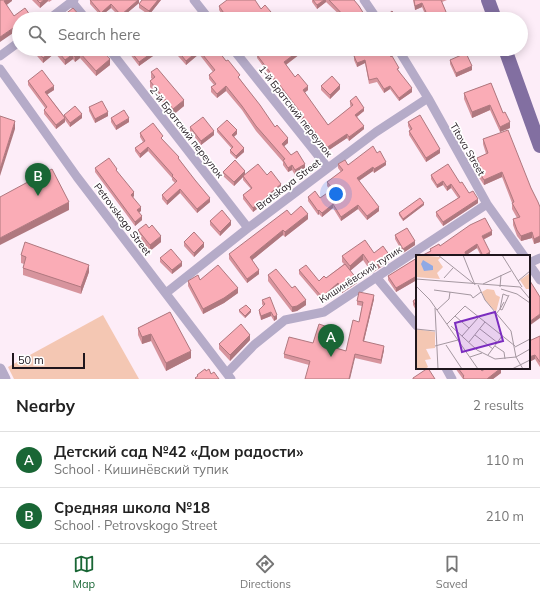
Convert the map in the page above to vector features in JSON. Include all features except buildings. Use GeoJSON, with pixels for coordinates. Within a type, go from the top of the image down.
{"type":"FeatureCollection","features":[{"type":"Feature","properties":{"kind":"main road"},"geometry":{"type":"LineString","coordinates":[[488,0],[492,12]]}},
{"type":"Feature","properties":{"kind":"main road"},"geometry":{"type":"LineString","coordinates":[[508,56],[540,146]]}},
{"type":"Feature","properties":{"kind":"street"},"geometry":{"type":"LineString","coordinates":[[194,0],[203,12]]}},
{"type":"Feature","properties":{"kind":"street"},"geometry":{"type":"LineString","coordinates":[[364,0],[372,12]]}},
{"type":"Feature","properties":{"kind":"street"},"geometry":{"type":"LineString","coordinates":[[58,12],[73,1],[81,12]]}},
{"type":"Feature","properties":{"kind":"street"},"geometry":{"type":"LineString","coordinates":[[0,56],[12,47]]}},
{"type":"Feature","properties":{"kind":"street","name":"2-й Братский переулок"},"geometry":{"type":"LineString","coordinates":[[114,56],[248,228]]}},
{"type":"Feature","properties":{"kind":"street","name":"1-й Братский переулок"},"geometry":{"type":"LineString","coordinates":[[239,56],[328,168]]}},
{"type":"Feature","properties":{"kind":"street","name":"Titova Street"},"geometry":{"type":"LineString","coordinates":[[402,56],[428,98],[487,204],[523,255]]}},
{"type":"Feature","properties":{"kind":"street","name":"Petrovskogo Street"},"geometry":{"type":"LineString","coordinates":[[0,69],[77,176],[229,376]]}},
{"type":"Feature","properties":{"kind":"street","name":"Bratskaya Street"},"geometry":{"type":"LineString","coordinates":[[166,292],[248,228],[376,132],[428,98]]}},
{"type":"Feature","properties":{"kind":"street","name":"Кишинёвский тупик"},"geometry":{"type":"LineString","coordinates":[[229,376],[254,345],[285,320],[324,312],[487,204]]}},
{"type":"Feature","properties":{"kind":"street"},"geometry":{"type":"LineString","coordinates":[[530,263],[540,258]]}},
{"type":"Feature","properties":{"kind":"street"},"geometry":{"type":"LineString","coordinates":[[530,265],[540,280]]}},
{"type":"Feature","properties":{"kind":"street"},"geometry":{"type":"LineString","coordinates":[[376,277],[416,325]]}},
{"type":"Feature","properties":{"kind":"street"},"geometry":{"type":"LineString","coordinates":[[0,369],[5,379]]}},
{"type":"Feature","properties":{"kind":"street"},"geometry":{"type":"LineString","coordinates":[[447,369],[452,379]]}},
{"type":"Feature","properties":{"kind":"shaded area"},"geometry":{"type":"Polygon","coordinates":[[[103,315],[139,379],[14,379],[8,367],[103,315]]]}},
{"type":"Feature","properties":{"kind":"place","name":"Средняя школа №18"},"geometry":{"type":"Point","coordinates":[38,196]}},
{"type":"Feature","properties":{"kind":"place","name":"Детский сад №42 «Дом радости»"},"geometry":{"type":"Point","coordinates":[331,357]}}]}
